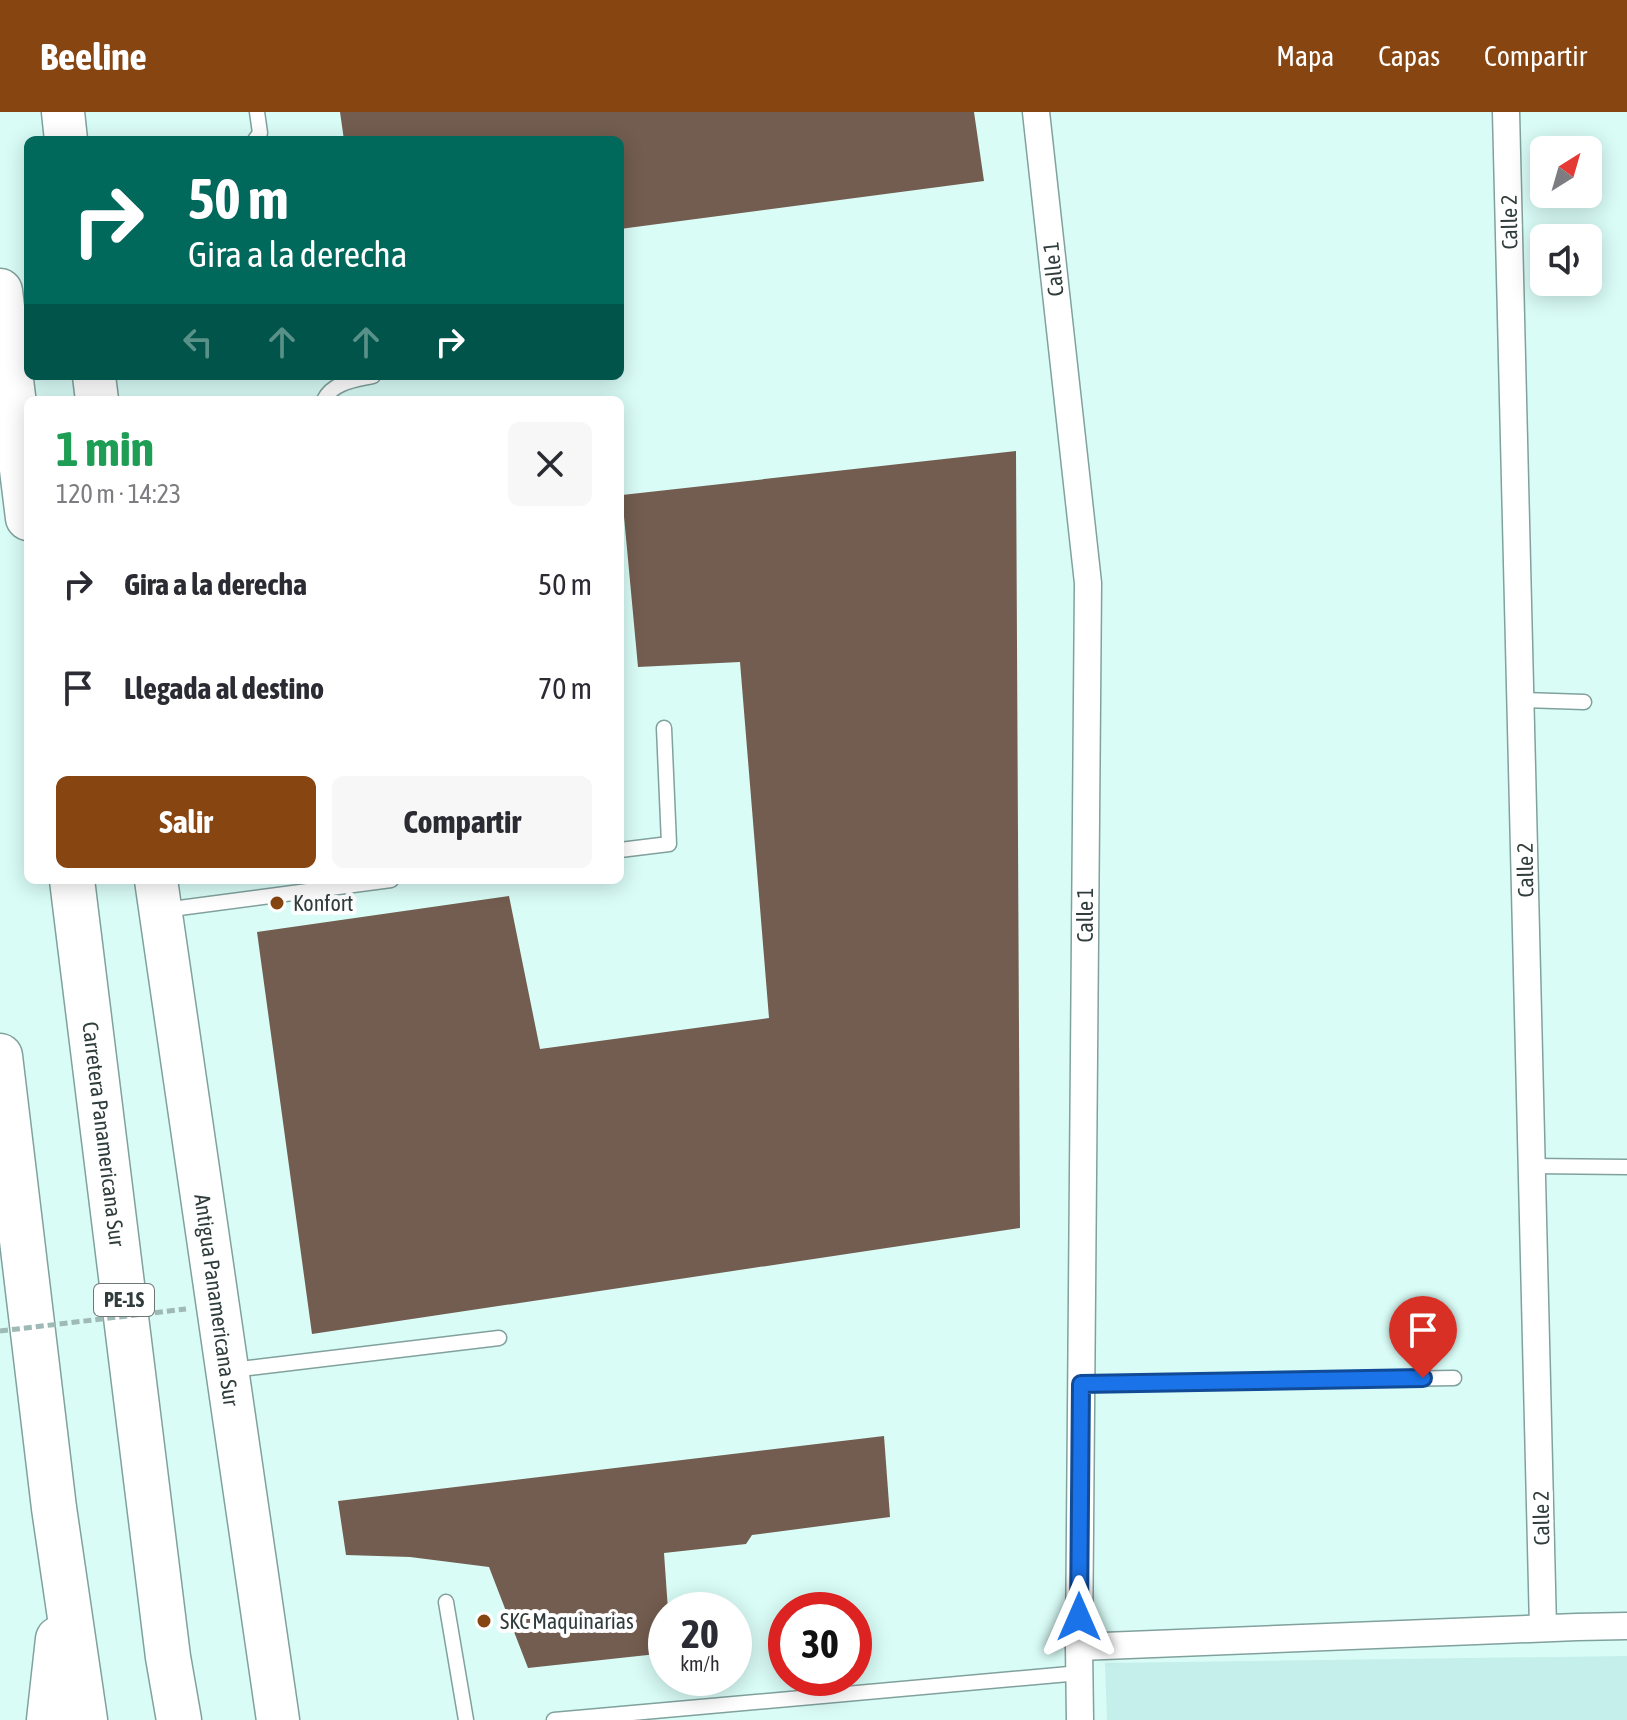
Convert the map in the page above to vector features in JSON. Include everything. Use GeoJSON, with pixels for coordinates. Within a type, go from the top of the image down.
{"type":"FeatureCollection","features":[{"type":"Feature","properties":{"kind":"highway"},"geometry":{"type":"LineString","coordinates":[[0,291],[24,486]]}},
{"type":"Feature","properties":{"kind":"highway","name":"Carretera Panamericana Sur"},"geometry":{"type":"LineString","coordinates":[[72,884],[168,1657],[179,1720]]}},
{"type":"Feature","properties":{"kind":"highway"},"geometry":{"type":"LineString","coordinates":[[0,1056],[54,1508],[85,1720]]}},
{"type":"Feature","properties":{"kind":"highway"},"geometry":{"type":"LineString","coordinates":[[0,1274],[54,1508]]}},
{"type":"Feature","properties":{"kind":"highway"},"geometry":{"type":"LineString","coordinates":[[49,1720],[65,1581]]}},
{"type":"Feature","properties":{"kind":"main road"},"geometry":{"type":"LineString","coordinates":[[63,112],[66,136]]}},
{"type":"Feature","properties":{"kind":"main road","name":"Antigua Panamericana Sur"},"geometry":{"type":"LineString","coordinates":[[158,895],[278,1720]]}},
{"type":"Feature","properties":{"kind":"street","name":"Calle 1"},"geometry":{"type":"LineString","coordinates":[[1036,112],[1088,583],[1080,1720]]}},
{"type":"Feature","properties":{"kind":"street","name":"Calle 2"},"geometry":{"type":"LineString","coordinates":[[1506,112],[1543,1628]]}},
{"type":"Feature","properties":{"kind":"street"},"geometry":{"type":"LineString","coordinates":[[1079,1647],[1627,1626]]}},
{"type":"Feature","properties":{"kind":"lane"},"geometry":{"type":"LineString","coordinates":[[257,112],[258,136]]}},
{"type":"Feature","properties":{"kind":"lane"},"geometry":{"type":"LineString","coordinates":[[326,396],[328,392],[353,380]]}},
{"type":"Feature","properties":{"kind":"lane"},"geometry":{"type":"LineString","coordinates":[[1521,700],[1584,702]]}},
{"type":"Feature","properties":{"kind":"lane"},"geometry":{"type":"LineString","coordinates":[[624,850],[669,844],[664,728]]}},
{"type":"Feature","properties":{"kind":"lane"},"geometry":{"type":"LineString","coordinates":[[158,895],[329,884]]}},
{"type":"Feature","properties":{"kind":"lane"},"geometry":{"type":"LineString","coordinates":[[1532,1166],[1627,1167]]}},
{"type":"Feature","properties":{"kind":"lane"},"geometry":{"type":"LineString","coordinates":[[227,1371],[499,1338]]}},
{"type":"Feature","properties":{"kind":"lane"},"geometry":{"type":"LineString","coordinates":[[1081,1384],[1454,1378]]}},
{"type":"Feature","properties":{"kind":"lane"},"geometry":{"type":"LineString","coordinates":[[446,1602],[466,1720]]}},
{"type":"Feature","properties":{"kind":"lane"},"geometry":{"type":"LineString","coordinates":[[554,1720],[1080,1673]]}},
{"type":"Feature","properties":{"kind":"path"},"geometry":{"type":"LineString","coordinates":[[0,1331],[186,1309]]}},
{"type":"Feature","properties":{"kind":"shaded area"},"geometry":{"type":"Polygon","coordinates":[[[1627,1656],[1627,1720],[1107,1720],[1105,1663],[1627,1656]]]}},
{"type":"Feature","properties":{"kind":"building"},"geometry":{"type":"Polygon","coordinates":[[[340,112],[974,112],[984,181],[624,228],[624,136],[343,136],[340,112]]]}},
{"type":"Feature","properties":{"kind":"building"},"geometry":{"type":"Polygon","coordinates":[[[1016,451],[1020,1228],[312,1334],[257,932],[509,896],[540,1049],[769,1018],[740,662],[638,667],[624,495],[1016,451]]]}},
{"type":"Feature","properties":{"kind":"building"},"geometry":{"type":"Polygon","coordinates":[[[884,1436],[890,1517],[752,1535],[746,1544],[664,1553],[667,1592],[648,1592],[648,1655],[528,1668],[489,1567],[410,1557],[346,1555],[338,1501],[884,1436]]]}},
{"type":"Feature","properties":{"kind":"place","name":"Konfort"},"geometry":{"type":"Point","coordinates":[277,903]}},
{"type":"Feature","properties":{"kind":"place","name":"SKC Maquinarias"},"geometry":{"type":"Point","coordinates":[484,1621]}},
{"type":"Feature","properties":{"kind":"route"},"geometry":{"type":"LineString","coordinates":[[1079,1617],[1081,1384],[1423,1378]]}}]}
